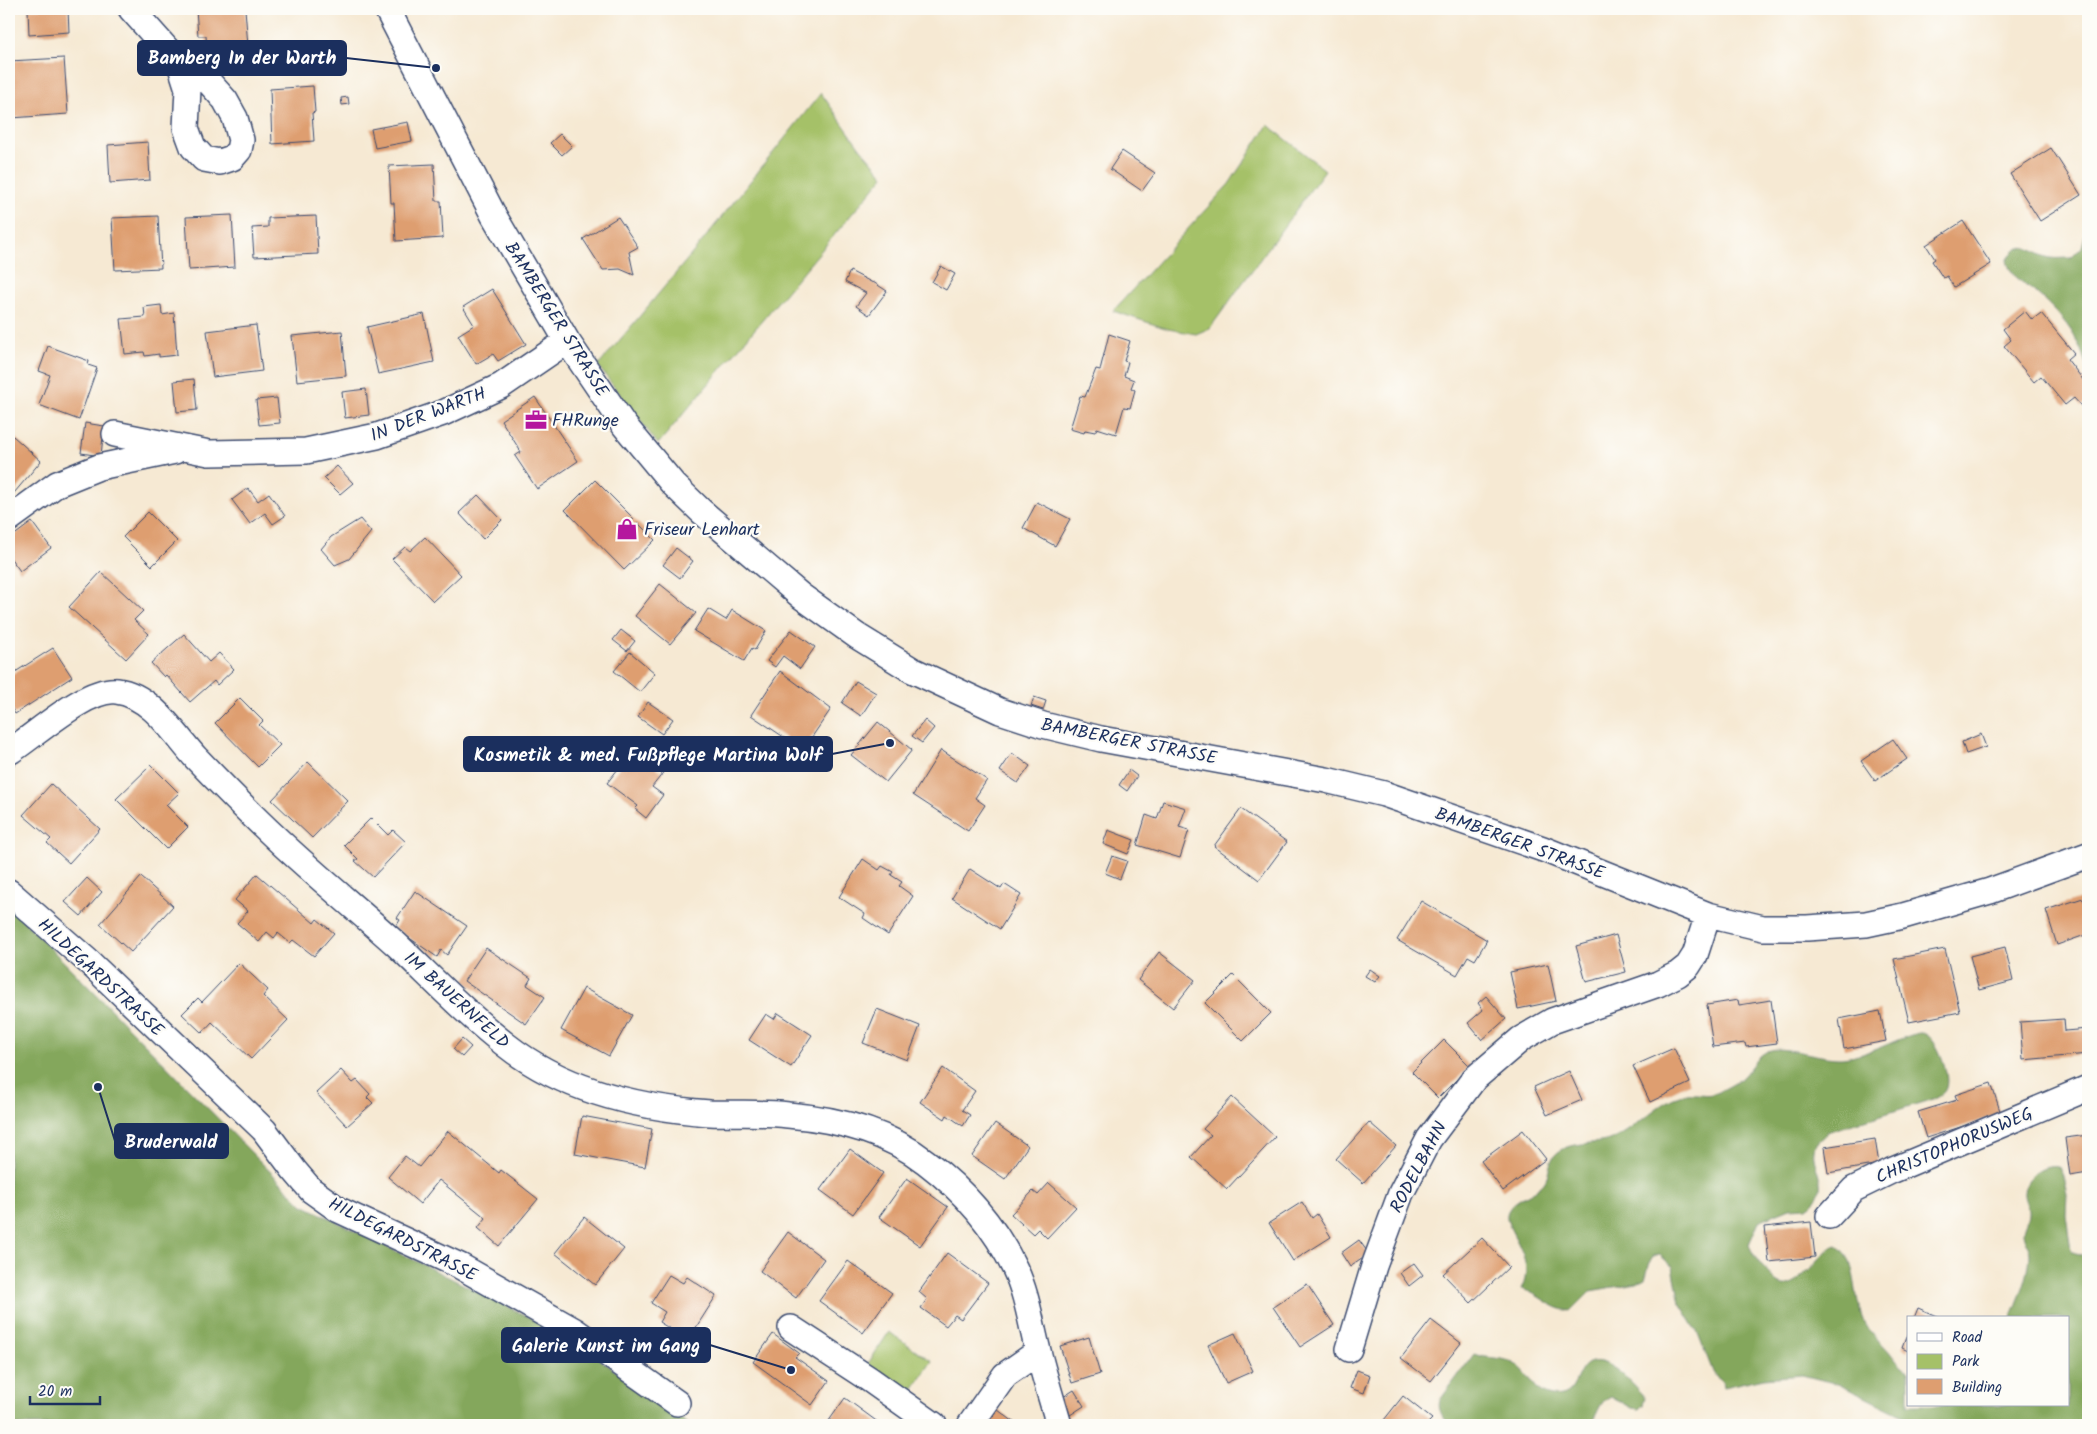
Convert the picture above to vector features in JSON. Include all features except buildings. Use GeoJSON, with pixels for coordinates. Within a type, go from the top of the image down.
{"type":"FeatureCollection","features":[{"type":"Feature","properties":{"kind":"street"},"geometry":{"type":"LineString","coordinates":[[131,9],[180,64]]}},
{"type":"Feature","properties":{"kind":"street","name":"BAMBERGER STRASSE"},"geometry":{"type":"LineString","coordinates":[[387,9],[494,216],[567,341],[624,425],[673,484],[701,511],[801,596],[857,636],[912,670],[1000,711],[1042,725],[1100,739],[1326,780],[1384,794],[1543,849],[1708,915],[1763,928],[1807,928],[1866,924],[1903,916],[1990,892],[2088,857]]}},
{"type":"Feature","properties":{"kind":"street","name":"IN DER WARTH"},"geometry":{"type":"LineString","coordinates":[[115,434],[209,453],[306,451],[378,436],[443,413],[501,386],[567,341]]}},
{"type":"Feature","properties":{"kind":"street","name":"IN DER WARTH"},"geometry":{"type":"LineString","coordinates":[[9,519],[57,484],[99,467],[187,448]]}},
{"type":"Feature","properties":{"kind":"street","name":"IM BAUERNFELD"},"geometry":{"type":"LineString","coordinates":[[9,752],[86,697],[102,691],[130,694],[145,703],[158,715],[199,760],[275,837],[396,944],[471,1017],[528,1061],[556,1077],[592,1090],[657,1106],[710,1112],[788,1115],[825,1120],[860,1128],[903,1147],[924,1159],[963,1194],[981,1214],[1016,1271],[1059,1425]]}},
{"type":"Feature","properties":{"kind":"street","name":"HILDEGARDSTRASSE"},"geometry":{"type":"LineString","coordinates":[[9,892],[90,963],[264,1130],[311,1190],[326,1202],[339,1210],[460,1266],[575,1331],[677,1403]]}},
{"type":"Feature","properties":{"kind":"street","name":"RODELBAHN"},"geometry":{"type":"LineString","coordinates":[[1349,1349],[1374,1266],[1400,1193],[1429,1139],[1474,1078],[1521,1039],[1552,1021],[1658,984],[1678,974],[1688,966],[1696,955],[1708,915]]}},
{"type":"Feature","properties":{"kind":"street","name":"CHRISTOPHORUSWEG"},"geometry":{"type":"LineString","coordinates":[[1829,1216],[1854,1189],[2088,1088]]}},
{"type":"Feature","properties":{"kind":"street"},"geometry":{"type":"LineString","coordinates":[[791,1328],[869,1379],[934,1425]]}},
{"type":"Feature","properties":{"kind":"street"},"geometry":{"type":"LineString","coordinates":[[970,1425],[1005,1375],[1038,1352]]}},
{"type":"Feature","properties":{"kind":"green space"},"geometry":{"type":"Polygon","coordinates":[[[821,93],[860,148],[884,176],[658,444],[598,366],[696,249],[821,93]]]}},
{"type":"Feature","properties":{"kind":"green space"},"geometry":{"type":"Polygon","coordinates":[[[1268,125],[1325,170],[1210,328],[1196,334],[1168,329],[1113,311],[1229,184],[1268,125]]]}},
{"type":"Feature","properties":{"kind":"green space"},"geometry":{"type":"Polygon","coordinates":[[[2088,224],[2088,368],[2078,343],[2067,325],[2047,303],[2015,276],[2008,265],[2007,259],[2013,252],[2024,247],[2051,258],[2071,258],[2082,247],[2088,224]]]}},
{"type":"Feature","properties":{"kind":"green space"},"geometry":{"type":"Polygon","coordinates":[[[9,906],[303,1205],[569,1337],[690,1425],[9,1425],[9,906]]]}},
{"type":"Feature","properties":{"kind":"green space"},"geometry":{"type":"Polygon","coordinates":[[[1918,1033],[1924,1034],[1935,1043],[1947,1077],[1944,1091],[1933,1099],[1827,1132],[1817,1142],[1814,1150],[1820,1179],[1819,1193],[1815,1200],[1807,1207],[1790,1208],[1759,1221],[1749,1244],[1750,1248],[1757,1260],[1773,1279],[1779,1284],[1785,1285],[1800,1278],[1831,1247],[1837,1245],[1844,1251],[1852,1268],[1860,1311],[1865,1324],[1899,1364],[1907,1370],[1907,1406],[2070,1406],[2070,1316],[2012,1316],[2028,1271],[2030,1255],[2023,1233],[2028,1214],[2024,1194],[2025,1186],[2032,1176],[2043,1169],[2049,1167],[2061,1168],[2067,1193],[2066,1215],[2071,1251],[2088,1257],[2088,1425],[1922,1425],[1838,1384],[1802,1375],[1764,1378],[1723,1387],[1722,1381],[1713,1372],[1697,1331],[1680,1303],[1673,1267],[1660,1255],[1653,1256],[1645,1279],[1637,1283],[1590,1291],[1570,1311],[1556,1307],[1521,1289],[1525,1277],[1525,1265],[1523,1254],[1509,1225],[1508,1211],[1515,1202],[1544,1183],[1554,1156],[1563,1149],[1615,1138],[1632,1128],[1655,1109],[1682,1095],[1714,1094],[1719,1092],[1739,1080],[1757,1059],[1765,1052],[1771,1050],[1786,1050],[1834,1058],[1852,1057],[1918,1033]]]}},
{"type":"Feature","properties":{"kind":"green space"},"geometry":{"type":"Polygon","coordinates":[[[889,1332],[932,1361],[910,1394],[867,1365],[889,1332]]]}},
{"type":"Feature","properties":{"kind":"green space"},"geometry":{"type":"Polygon","coordinates":[[[1474,1354],[1506,1360],[1518,1366],[1540,1391],[1551,1396],[1560,1396],[1571,1390],[1584,1367],[1589,1363],[1596,1361],[1604,1363],[1620,1373],[1645,1398],[1643,1405],[1639,1409],[1632,1408],[1611,1396],[1603,1402],[1592,1422],[1588,1425],[1450,1425],[1440,1411],[1440,1400],[1474,1354]]]}},
{"type":"Feature","properties":{"kind":"place","name":"Bamberg In der Warth"},"geometry":{"type":"Point","coordinates":[436,68]}},
{"type":"Feature","properties":{"kind":"place","name":"FHRunge"},"geometry":{"type":"Point","coordinates":[536,420]}},
{"type":"Feature","properties":{"kind":"place","name":"Friseur Lenhart"},"geometry":{"type":"Point","coordinates":[627,529]}},
{"type":"Feature","properties":{"kind":"place","name":"Kosmetik & med. Fußpflege Martina Wolf"},"geometry":{"type":"Point","coordinates":[890,743]}},
{"type":"Feature","properties":{"kind":"place","name":"Bruderwald"},"geometry":{"type":"Point","coordinates":[98,1087]}},
{"type":"Feature","properties":{"kind":"place","name":"Galerie Kunst im Gang"},"geometry":{"type":"Point","coordinates":[791,1370]}}]}
